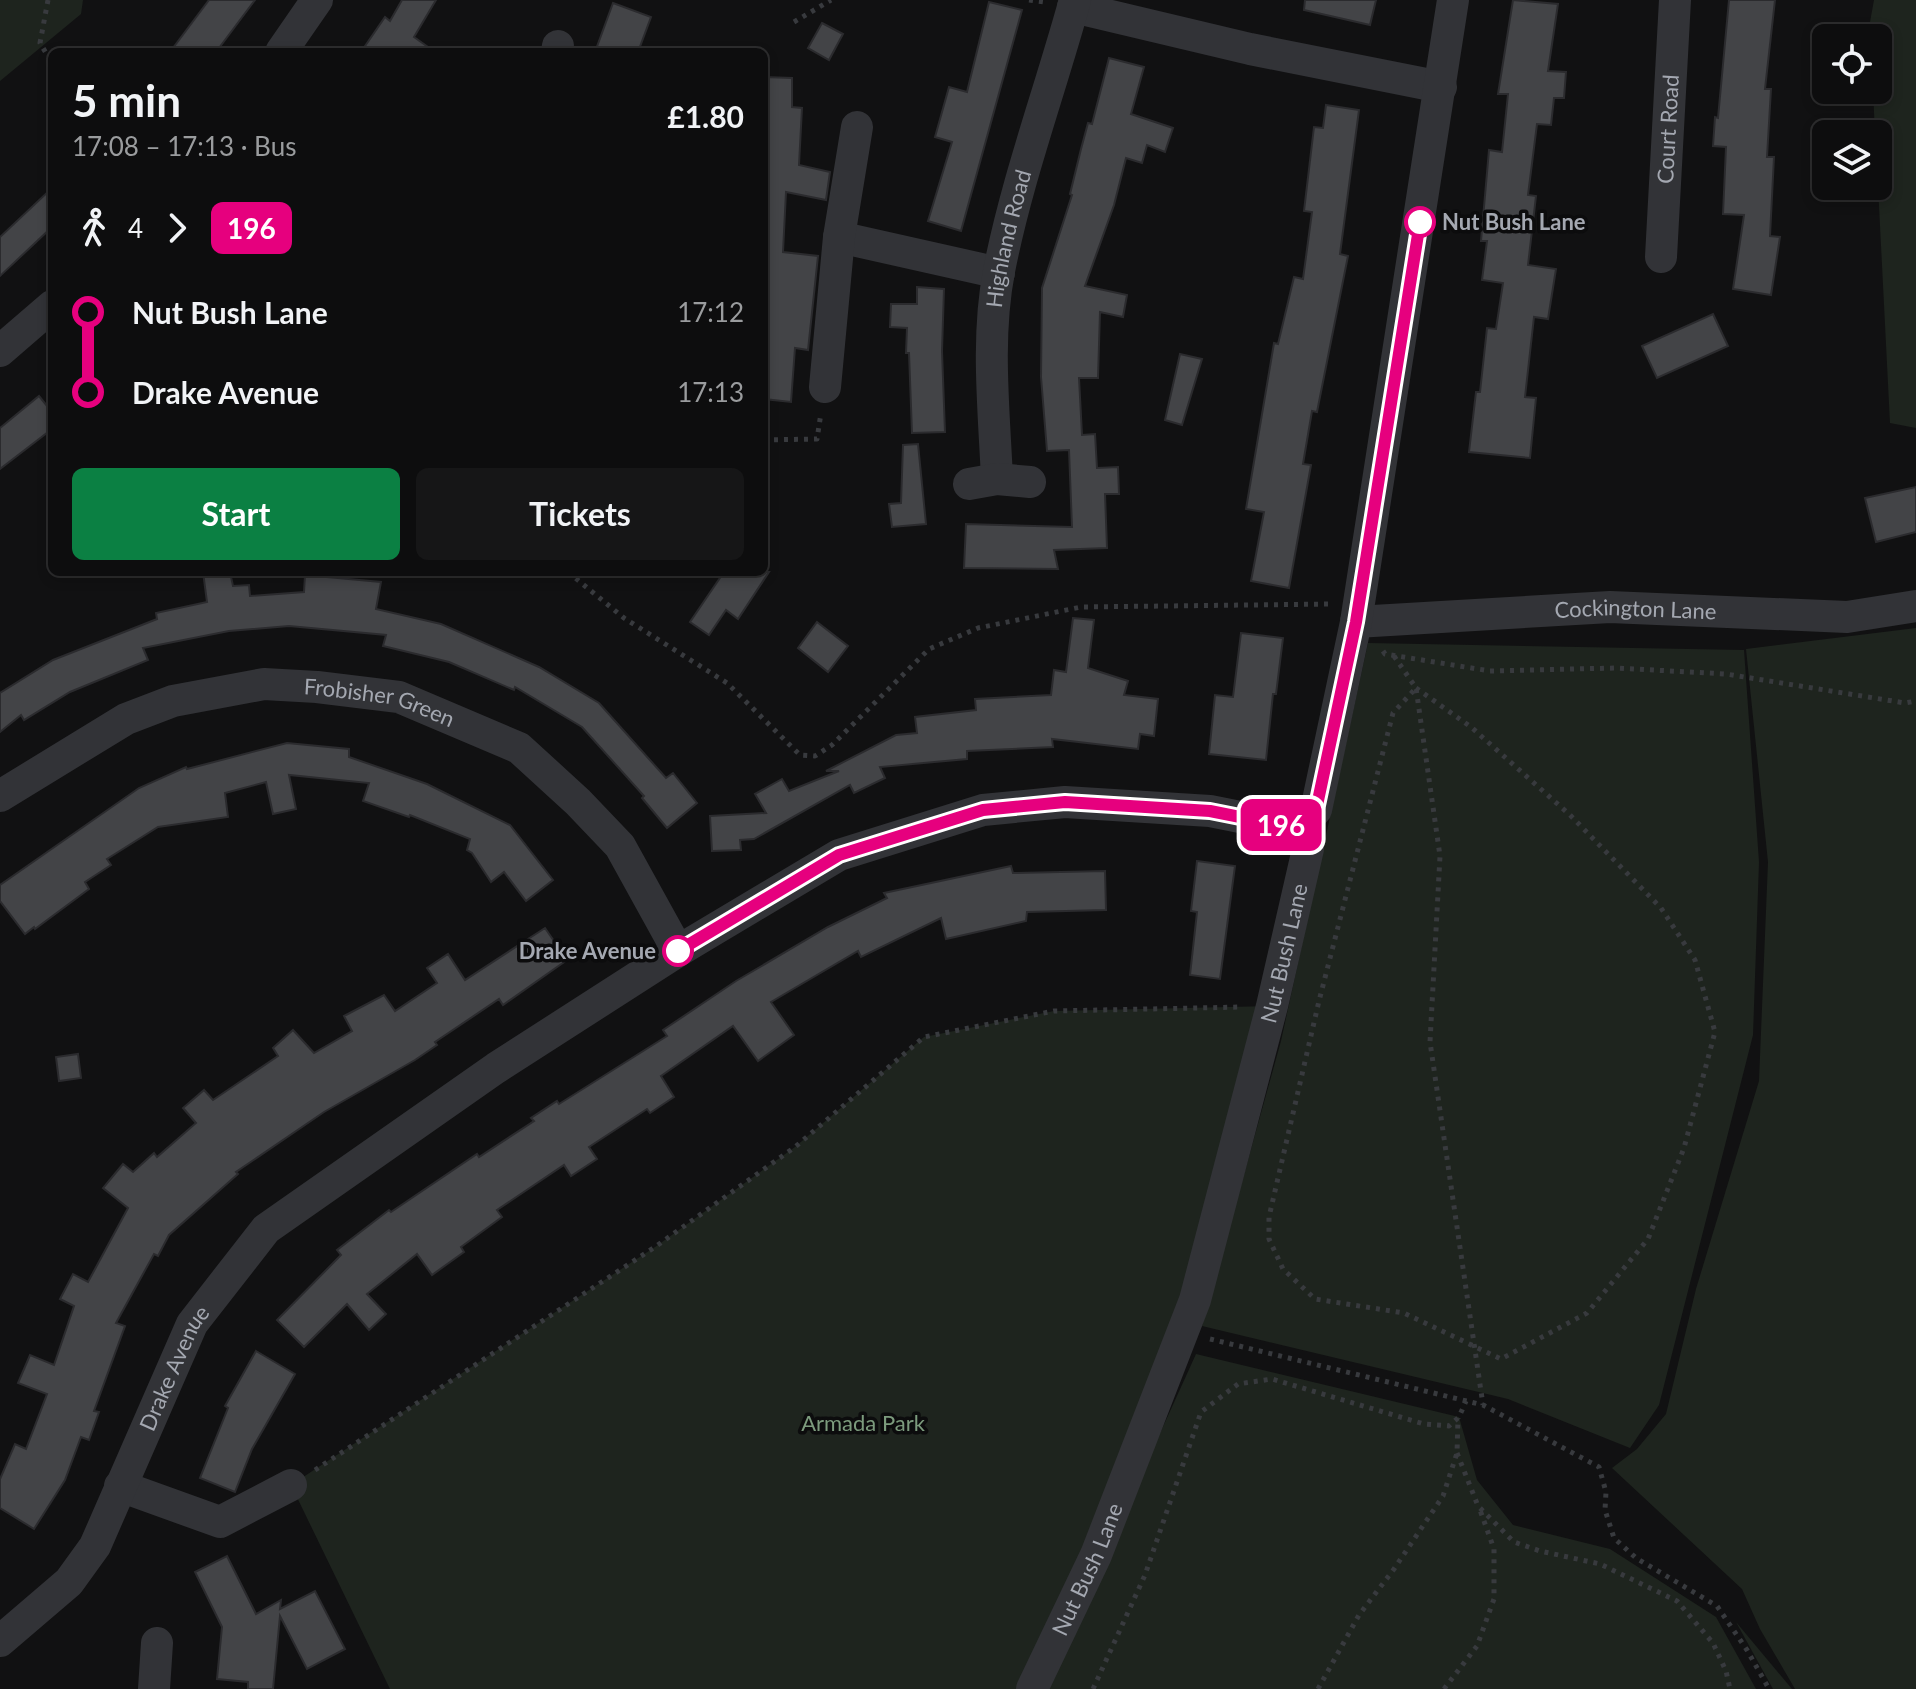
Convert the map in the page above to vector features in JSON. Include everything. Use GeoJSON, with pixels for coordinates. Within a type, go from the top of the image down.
{"type":"FeatureCollection","features":[{"type":"Feature","properties":{"kind":"street"},"geometry":{"type":"LineString","coordinates":[[284,48],[317,0]]}},
{"type":"Feature","properties":{"kind":"street","name":"Nut Bush Lane"},"geometry":{"type":"LineString","coordinates":[[1032,1689],[1096,1555],[1195,1300],[1272,1006],[1308,849],[1305,820],[1316,810],[1361,616],[1453,0]]}},
{"type":"Feature","properties":{"kind":"street","name":"Court Road"},"geometry":{"type":"LineString","coordinates":[[1661,257],[1675,0]]}},
{"type":"Feature","properties":{"kind":"street","name":"Highland Road"},"geometry":{"type":"LineString","coordinates":[[1030,482],[983,482],[991,348],[999,273],[1033,133],[1074,3],[1250,49],[1441,87]]}},
{"type":"Feature","properties":{"kind":"street"},"geometry":{"type":"LineString","coordinates":[[825,387],[839,237],[857,127]]}},
{"type":"Feature","properties":{"kind":"street"},"geometry":{"type":"LineString","coordinates":[[839,237],[999,273]]}},
{"type":"Feature","properties":{"kind":"street"},"geometry":{"type":"LineString","coordinates":[[0,351],[48,309]]}},
{"type":"Feature","properties":{"kind":"street","name":"Cockington Lane"},"geometry":{"type":"LineString","coordinates":[[1361,616],[1610,607],[1847,617],[1916,606]]}},
{"type":"Feature","properties":{"kind":"street","name":"Frobisher Green"},"geometry":{"type":"LineString","coordinates":[[0,796],[126,719],[173,701],[264,684],[399,697],[519,748],[620,846],[678,951]]}},
{"type":"Feature","properties":{"kind":"street","name":"Drake Avenue"},"geometry":{"type":"LineString","coordinates":[[0,1641],[69,1582],[95,1546],[192,1324],[266,1229],[496,1068],[678,951],[839,855],[983,810],[1065,802],[1210,811],[1285,826],[1305,820]]}},
{"type":"Feature","properties":{"kind":"street"},"geometry":{"type":"LineString","coordinates":[[120,1486],[220,1522],[291,1485]]}},
{"type":"Feature","properties":{"kind":"street"},"geometry":{"type":"LineString","coordinates":[[154,1689],[157,1643]]}},
{"type":"Feature","properties":{"kind":"path"},"geometry":{"type":"LineString","coordinates":[[48,0],[40,43],[48,56]]}},
{"type":"Feature","properties":{"kind":"path"},"geometry":{"type":"LineString","coordinates":[[794,22],[831,0]]}},
{"type":"Feature","properties":{"kind":"path"},"geometry":{"type":"LineString","coordinates":[[768,440],[817,439],[825,387]]}},
{"type":"Feature","properties":{"kind":"path"},"geometry":{"type":"LineString","coordinates":[[573,576],[624,618],[727,683],[800,755],[815,756],[832,745],[929,649],[978,628],[1081,607],[1361,616],[1385,654],[1490,671],[1616,668],[1726,674],[1905,703],[1916,701]]}},
{"type":"Feature","properties":{"kind":"path"},"geometry":{"type":"LineString","coordinates":[[1394,656],[1416,688],[1471,727],[1570,815],[1661,908],[1695,960],[1715,1032],[1684,1148],[1648,1239],[1587,1313],[1501,1359],[1404,1313],[1315,1299],[1283,1269],[1269,1239],[1269,1217],[1319,1001],[1393,713],[1416,688]]}},
{"type":"Feature","properties":{"kind":"path"},"geometry":{"type":"LineString","coordinates":[[1416,688],[1440,856],[1430,1042],[1483,1405]]}},
{"type":"Feature","properties":{"kind":"path"},"geometry":{"type":"LineString","coordinates":[[291,1485],[655,1247],[795,1147],[924,1037],[1054,1011],[1272,1006]]}},
{"type":"Feature","properties":{"kind":"path"},"geometry":{"type":"LineString","coordinates":[[1183,1332],[1483,1405],[1599,1467],[1606,1492],[1605,1510],[1614,1538],[1636,1558],[1717,1606],[1769,1689]]}},
{"type":"Feature","properties":{"kind":"path"},"geometry":{"type":"LineString","coordinates":[[1093,1689],[1145,1575],[1201,1412],[1238,1384],[1272,1379],[1424,1424],[1449,1426],[1459,1417]]}},
{"type":"Feature","properties":{"kind":"path"},"geometry":{"type":"LineString","coordinates":[[1318,1689],[1359,1615],[1443,1496],[1457,1453],[1459,1417],[1466,1401]]}},
{"type":"Feature","properties":{"kind":"path"},"geometry":{"type":"LineString","coordinates":[[1444,1689],[1477,1646],[1494,1599],[1494,1549],[1457,1453]]}},
{"type":"Feature","properties":{"kind":"path"},"geometry":{"type":"LineString","coordinates":[[1478,1506],[1514,1542],[1600,1564],[1677,1601],[1713,1643],[1726,1671],[1730,1689]]}},
{"type":"Feature","properties":{"kind":"green space"},"geometry":{"type":"Polygon","coordinates":[[[0,0],[83,0],[81,14],[0,81],[0,0]]]}},
{"type":"Feature","properties":{"kind":"green space"},"geometry":{"type":"Polygon","coordinates":[[[1874,0],[1916,0],[1916,428],[1890,423],[1879,200],[1892,200],[1892,120],[1874,120],[1874,104],[1892,104],[1892,24],[1870,22],[1874,0]]]}},
{"type":"Feature","properties":{"kind":"green space"},"geometry":{"type":"Polygon","coordinates":[[[1916,628],[1916,1689],[1795,1689],[1760,1629],[1742,1589],[1612,1468],[1637,1449],[1666,1414],[1696,1289],[1759,1081],[1768,862],[1746,649],[1916,628]]]}},
{"type":"Feature","properties":{"kind":"green space"},"geometry":{"type":"Polygon","coordinates":[[[1368,643],[1744,650],[1759,862],[1753,1035],[1659,1405],[1630,1448],[1508,1399],[1202,1326],[1281,1041],[1368,643]]]}},
{"type":"Feature","properties":{"kind":"green space","name":"Armada Park"},"geometry":{"type":"Polygon","coordinates":[[[1272,1006],[1195,1300],[1032,1689],[390,1689],[291,1485],[655,1247],[795,1147],[924,1037],[1054,1011],[1272,1006]]]}},
{"type":"Feature","properties":{"kind":"green space"},"geometry":{"type":"Polygon","coordinates":[[[1196,1354],[1459,1417],[1477,1480],[1513,1525],[1610,1549],[1716,1617],[1756,1689],[1044,1689],[1196,1354]]]}},
{"type":"Feature","properties":{"kind":"green space"},"geometry":{"type":"Polygon","coordinates":[[[1736,1622],[1792,1689],[1773,1689],[1736,1622]]]}},
{"type":"Feature","properties":{"kind":"building"},"geometry":{"type":"Polygon","coordinates":[[[209,0],[255,0],[219,48],[173,48],[209,0]]]}},
{"type":"Feature","properties":{"kind":"building"},"geometry":{"type":"Polygon","coordinates":[[[402,0],[436,0],[414,37],[429,48],[364,48],[385,17],[390,21],[402,0]]]}},
{"type":"Feature","properties":{"kind":"building"},"geometry":{"type":"Polygon","coordinates":[[[1305,0],[1376,0],[1370,25],[1304,10],[1305,0]]]}},
{"type":"Feature","properties":{"kind":"building"},"geometry":{"type":"Polygon","coordinates":[[[1513,0],[1558,4],[1548,71],[1566,72],[1564,98],[1554,98],[1551,125],[1537,124],[1528,195],[1536,196],[1528,265],[1556,269],[1548,319],[1534,317],[1525,397],[1536,398],[1530,458],[1469,452],[1487,328],[1496,329],[1503,283],[1482,280],[1487,241],[1481,241],[1489,150],[1502,152],[1508,94],[1498,94],[1513,0]]]}},
{"type":"Feature","properties":{"kind":"building"},"geometry":{"type":"Polygon","coordinates":[[[1729,0],[1775,0],[1765,89],[1771,89],[1767,157],[1774,157],[1770,236],[1780,237],[1771,295],[1733,289],[1744,215],[1723,214],[1726,147],[1713,146],[1729,0]]]}},
{"type":"Feature","properties":{"kind":"building"},"geometry":{"type":"Polygon","coordinates":[[[989,2],[1022,10],[961,231],[928,221],[952,142],[935,137],[949,87],[967,92],[989,2]]]}},
{"type":"Feature","properties":{"kind":"building"},"geometry":{"type":"Polygon","coordinates":[[[613,3],[651,17],[639,48],[596,48],[613,3]]]}},
{"type":"Feature","properties":{"kind":"building"},"geometry":{"type":"Polygon","coordinates":[[[822,23],[843,34],[829,60],[808,48],[822,23]]]}},
{"type":"Feature","properties":{"kind":"building"},"geometry":{"type":"Polygon","coordinates":[[[1109,58],[1144,67],[1131,114],[1173,128],[1165,152],[1147,145],[1142,163],[1126,158],[1114,205],[1085,286],[1127,295],[1123,317],[1100,312],[1098,378],[1079,378],[1082,435],[1095,434],[1097,468],[1118,467],[1119,494],[1105,494],[1107,548],[1054,550],[1058,569],[964,568],[966,524],[1072,527],[1069,450],[1047,451],[1041,377],[1042,288],[1072,195],[1088,123],[1092,124],[1109,58]]]}},
{"type":"Feature","properties":{"kind":"building"},"geometry":{"type":"Polygon","coordinates":[[[768,77],[792,78],[792,107],[802,108],[799,165],[830,172],[826,200],[786,192],[783,252],[818,256],[808,350],[795,348],[791,402],[768,399],[768,77]]]}},
{"type":"Feature","properties":{"kind":"building"},"geometry":{"type":"Polygon","coordinates":[[[1326,105],[1359,110],[1340,254],[1348,256],[1317,412],[1312,411],[1303,464],[1311,465],[1289,588],[1251,581],[1264,512],[1246,509],[1274,343],[1278,344],[1294,277],[1303,279],[1312,212],[1304,211],[1314,127],[1323,128],[1326,105]]]}},
{"type":"Feature","properties":{"kind":"building"},"geometry":{"type":"Polygon","coordinates":[[[48,192],[48,231],[0,276],[0,237],[48,192]]]}},
{"type":"Feature","properties":{"kind":"building"},"geometry":{"type":"Polygon","coordinates":[[[917,287],[944,289],[942,351],[945,432],[912,433],[907,328],[890,327],[891,304],[917,304],[917,287]]]}},
{"type":"Feature","properties":{"kind":"building"},"geometry":{"type":"Polygon","coordinates":[[[1713,314],[1728,346],[1657,378],[1642,346],[1713,314]]]}},
{"type":"Feature","properties":{"kind":"building"},"geometry":{"type":"Polygon","coordinates":[[[1180,354],[1202,359],[1182,425],[1165,420],[1180,354]]]}},
{"type":"Feature","properties":{"kind":"building"},"geometry":{"type":"Polygon","coordinates":[[[39,396],[48,407],[48,432],[0,469],[0,428],[39,396]]]}},
{"type":"Feature","properties":{"kind":"building"},"geometry":{"type":"Polygon","coordinates":[[[918,444],[926,524],[892,527],[889,504],[901,503],[903,445],[918,444]]]}},
{"type":"Feature","properties":{"kind":"building"},"geometry":{"type":"Polygon","coordinates":[[[1916,487],[1916,532],[1876,542],[1865,498],[1916,487]]]}},
{"type":"Feature","properties":{"kind":"building"},"geometry":{"type":"Polygon","coordinates":[[[204,576],[231,576],[233,586],[249,585],[250,596],[304,592],[305,576],[381,582],[376,609],[441,624],[539,667],[599,703],[666,778],[673,773],[697,803],[667,828],[642,798],[644,796],[582,727],[515,687],[514,690],[449,662],[383,646],[386,635],[289,626],[229,631],[143,648],[148,660],[70,692],[24,720],[21,715],[0,732],[0,693],[53,660],[157,619],[156,613],[207,602],[204,576]]]}},
{"type":"Feature","properties":{"kind":"building"},"geometry":{"type":"Polygon","coordinates":[[[721,576],[766,576],[738,619],[726,610],[709,635],[690,622],[721,576]]]}},
{"type":"Feature","properties":{"kind":"building"},"geometry":{"type":"Polygon","coordinates":[[[1073,618],[1094,620],[1088,668],[1128,681],[1124,695],[1158,699],[1154,736],[1140,734],[1138,749],[1052,739],[1053,747],[967,751],[967,759],[880,767],[885,778],[854,793],[850,785],[754,839],[740,840],[741,850],[712,851],[710,816],[766,813],[755,794],[782,779],[789,791],[839,771],[826,771],[896,735],[917,733],[915,717],[976,710],[975,699],[1051,695],[1054,670],[1066,672],[1073,618]]]}},
{"type":"Feature","properties":{"kind":"building"},"geometry":{"type":"Polygon","coordinates":[[[817,622],[848,646],[828,672],[798,648],[817,622]]]}},
{"type":"Feature","properties":{"kind":"building"},"geometry":{"type":"Polygon","coordinates":[[[1241,633],[1283,638],[1266,760],[1209,754],[1215,695],[1233,697],[1241,633]]]}},
{"type":"Feature","properties":{"kind":"building"},"geometry":{"type":"Polygon","coordinates":[[[287,743],[349,749],[349,757],[427,784],[510,825],[553,880],[526,901],[504,872],[491,882],[467,850],[470,839],[410,815],[363,801],[369,783],[289,775],[296,809],[273,814],[266,782],[225,793],[228,817],[158,827],[107,859],[111,865],[85,882],[89,889],[25,934],[0,901],[0,885],[139,788],[186,767],[287,743]]]}},
{"type":"Feature","properties":{"kind":"building"},"geometry":{"type":"Polygon","coordinates":[[[1197,861],[1235,866],[1220,979],[1190,975],[1197,912],[1191,911],[1197,861]]]}},
{"type":"Feature","properties":{"kind":"building"},"geometry":{"type":"Polygon","coordinates":[[[1011,866],[1013,873],[1105,871],[1106,910],[1027,912],[1026,921],[946,939],[941,918],[861,957],[858,951],[771,1002],[794,1035],[758,1061],[733,1026],[661,1076],[674,1097],[650,1113],[647,1109],[589,1147],[597,1159],[571,1176],[564,1165],[497,1210],[502,1217],[461,1247],[464,1252],[432,1275],[417,1254],[367,1294],[386,1314],[369,1330],[347,1304],[304,1347],[277,1320],[341,1255],[337,1250],[389,1210],[391,1212],[477,1154],[479,1157],[534,1121],[531,1118],[557,1101],[559,1104],[667,1036],[663,1030],[736,981],[828,927],[887,898],[884,893],[1011,866]]]}},
{"type":"Feature","properties":{"kind":"building"},"geometry":{"type":"Polygon","coordinates":[[[545,928],[567,960],[503,1005],[499,999],[435,1042],[437,1045],[415,1060],[324,1112],[236,1172],[238,1174],[169,1235],[158,1256],[154,1254],[116,1323],[125,1326],[94,1411],[99,1412],[89,1440],[81,1437],[65,1480],[34,1529],[0,1508],[0,1479],[15,1444],[26,1449],[47,1394],[18,1383],[30,1355],[54,1365],[74,1306],[60,1299],[73,1274],[88,1282],[128,1208],[103,1188],[123,1164],[133,1172],[154,1153],[157,1157],[196,1123],[183,1108],[204,1090],[213,1100],[278,1056],[273,1048],[293,1030],[314,1053],[352,1031],[344,1016],[384,995],[395,1011],[437,983],[427,968],[448,954],[465,980],[545,928]]]}},
{"type":"Feature","properties":{"kind":"building"},"geometry":{"type":"Polygon","coordinates":[[[78,1054],[81,1078],[59,1081],[56,1057],[78,1054]]]}},
{"type":"Feature","properties":{"kind":"building"},"geometry":{"type":"Polygon","coordinates":[[[256,1351],[295,1374],[252,1449],[235,1492],[200,1478],[228,1408],[225,1406],[256,1351]]]}},
{"type":"Feature","properties":{"kind":"building"},"geometry":{"type":"Polygon","coordinates":[[[227,1556],[256,1614],[281,1600],[280,1609],[315,1591],[345,1649],[307,1669],[280,1616],[273,1689],[248,1689],[248,1682],[217,1679],[222,1627],[195,1572],[227,1556]]]}},
{"type":"Feature","properties":{"kind":"bus line","name":"196"},"geometry":{"type":"LineString","coordinates":[[678,951],[839,855],[983,810],[1065,802],[1210,811],[1285,826],[1305,820],[1316,810],[1356,622],[1420,222]]}},
{"type":"Feature","properties":{"kind":"place","name":"Nut Bush Lane"},"geometry":{"type":"Point","coordinates":[1420,222]}},
{"type":"Feature","properties":{"kind":"place","name":"Drake Avenue"},"geometry":{"type":"Point","coordinates":[678,951]}}]}
